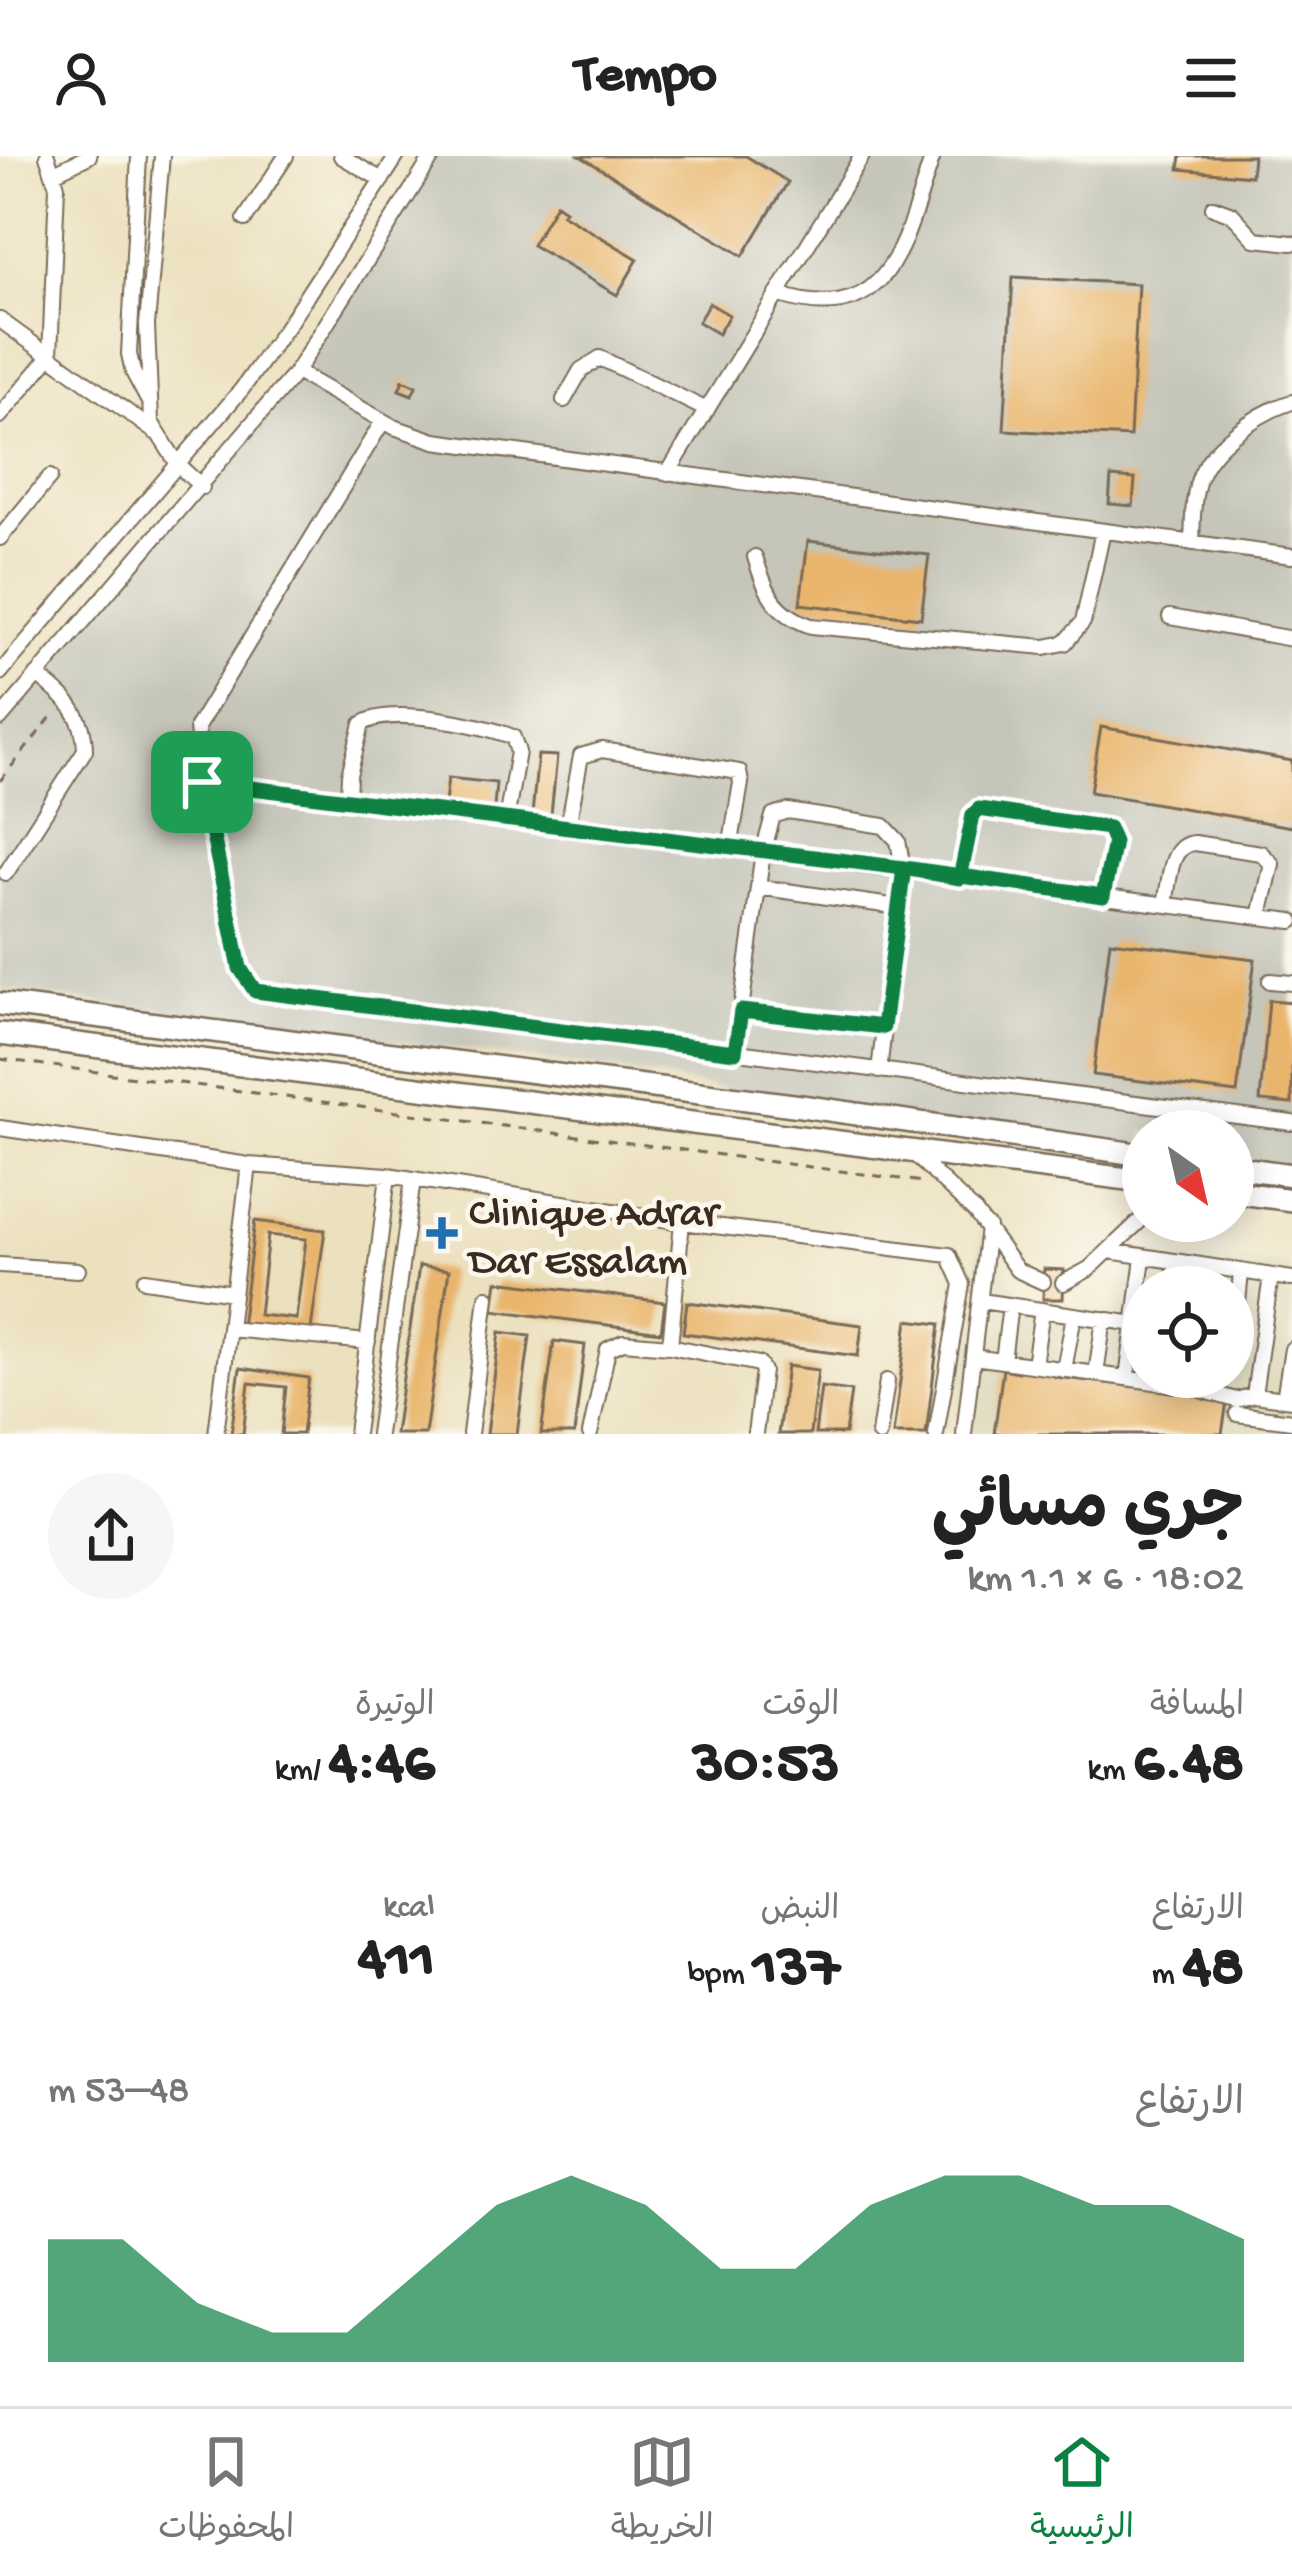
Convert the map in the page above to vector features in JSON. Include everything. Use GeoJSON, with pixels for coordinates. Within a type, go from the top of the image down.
{"type":"FeatureCollection","features":[{"type":"Feature","properties":{"kind":"highway"},"geometry":{"type":"LineString","coordinates":[[0,1004],[802,1106],[1122,1152]]}},
{"type":"Feature","properties":{"kind":"highway"},"geometry":{"type":"LineString","coordinates":[[0,1034],[1122,1178]]}},
{"type":"Feature","properties":{"kind":"highway"},"geometry":{"type":"LineString","coordinates":[[1254,1170],[1292,1175]]}},
{"type":"Feature","properties":{"kind":"highway"},"geometry":{"type":"LineString","coordinates":[[1254,1195],[1292,1201]]}},
{"type":"Feature","properties":{"kind":"street"},"geometry":{"type":"LineString","coordinates":[[0,416],[50,356],[57,186],[47,156]]}},
{"type":"Feature","properties":{"kind":"street"},"geometry":{"type":"LineString","coordinates":[[54,173],[89,156]]}},
{"type":"Feature","properties":{"kind":"street"},"geometry":{"type":"LineString","coordinates":[[139,156],[129,354],[153,409]]}},
{"type":"Feature","properties":{"kind":"street"},"geometry":{"type":"LineString","coordinates":[[163,156],[147,325],[151,422],[178,466],[202,487]]}},
{"type":"Feature","properties":{"kind":"street"},"geometry":{"type":"LineString","coordinates":[[245,219],[286,156]]}},
{"type":"Feature","properties":{"kind":"street"},"geometry":{"type":"LineString","coordinates":[[340,156],[382,180]]}},
{"type":"Feature","properties":{"kind":"street"},"geometry":{"type":"LineString","coordinates":[[0,673],[178,466],[281,335],[397,156]]}},
{"type":"Feature","properties":{"kind":"street"},"geometry":{"type":"LineString","coordinates":[[0,719],[296,373],[434,156]]}},
{"type":"Feature","properties":{"kind":"street"},"geometry":{"type":"LineString","coordinates":[[668,473],[862,156]]}},
{"type":"Feature","properties":{"kind":"street"},"geometry":{"type":"LineString","coordinates":[[777,294],[838,304],[873,291],[900,255],[933,156]]}},
{"type":"Feature","properties":{"kind":"street"},"geometry":{"type":"LineString","coordinates":[[1213,207],[1232,214],[1255,238],[1292,243]]}},
{"type":"Feature","properties":{"kind":"street"},"geometry":{"type":"LineString","coordinates":[[0,320],[155,433]]}},
{"type":"Feature","properties":{"kind":"street"},"geometry":{"type":"LineString","coordinates":[[564,400],[581,370],[600,358],[706,410]]}},
{"type":"Feature","properties":{"kind":"street"},"geometry":{"type":"LineString","coordinates":[[296,373],[383,421],[435,441],[1292,556]]}},
{"type":"Feature","properties":{"kind":"street"},"geometry":{"type":"LineString","coordinates":[[1192,543],[1197,481],[1241,428],[1271,408],[1292,402]]}},
{"type":"Feature","properties":{"kind":"street"},"geometry":{"type":"LineString","coordinates":[[383,421],[201,718],[196,735],[240,968],[255,991],[1292,1123]]}},
{"type":"Feature","properties":{"kind":"street"},"geometry":{"type":"LineString","coordinates":[[0,538],[50,477]]}},
{"type":"Feature","properties":{"kind":"street"},"geometry":{"type":"LineString","coordinates":[[755,556],[776,608],[811,626],[1045,647],[1065,643],[1083,622],[1103,531]]}},
{"type":"Feature","properties":{"kind":"street"},"geometry":{"type":"LineString","coordinates":[[1170,617],[1292,639]]}},
{"type":"Feature","properties":{"kind":"street"},"geometry":{"type":"LineString","coordinates":[[6,874],[85,750],[85,727],[66,698],[37,674]]}},
{"type":"Feature","properties":{"kind":"street"},"geometry":{"type":"LineString","coordinates":[[348,800],[362,724],[374,716],[393,714],[513,737],[518,752],[506,820]]}},
{"type":"Feature","properties":{"kind":"street"},"geometry":{"type":"LineString","coordinates":[[568,827],[581,756],[602,750],[739,772],[730,848]]}},
{"type":"Feature","properties":{"kind":"street"},"geometry":{"type":"LineString","coordinates":[[202,782],[1292,921]]}},
{"type":"Feature","properties":{"kind":"street"},"geometry":{"type":"LineString","coordinates":[[960,878],[973,815],[979,809],[995,810],[1108,828],[1114,842],[1103,896]]}},
{"type":"Feature","properties":{"kind":"street"},"geometry":{"type":"LineString","coordinates":[[735,1052],[763,852],[773,816],[788,811],[884,826],[898,841],[904,868],[880,1071]]}},
{"type":"Feature","properties":{"kind":"street"},"geometry":{"type":"LineString","coordinates":[[1165,904],[1176,851],[1194,843],[1269,858],[1272,863],[1260,916]]}},
{"type":"Feature","properties":{"kind":"street"},"geometry":{"type":"LineString","coordinates":[[758,887],[898,907]]}},
{"type":"Feature","properties":{"kind":"street"},"geometry":{"type":"LineString","coordinates":[[1270,982],[1292,983]]}},
{"type":"Feature","properties":{"kind":"street"},"geometry":{"type":"LineString","coordinates":[[741,1011],[883,1027]]}},
{"type":"Feature","properties":{"kind":"street"},"geometry":{"type":"LineString","coordinates":[[0,1128],[249,1165],[388,1175],[682,1222],[949,1255],[962,1284],[936,1434]]}},
{"type":"Feature","properties":{"kind":"street"},"geometry":{"type":"LineString","coordinates":[[913,1153],[988,1227],[1017,1270],[1043,1282]]}},
{"type":"Feature","properties":{"kind":"street"},"geometry":{"type":"LineString","coordinates":[[215,1434],[249,1165]]}},
{"type":"Feature","properties":{"kind":"street"},"geometry":{"type":"LineString","coordinates":[[356,1434],[388,1175]]}},
{"type":"Feature","properties":{"kind":"street"},"geometry":{"type":"LineString","coordinates":[[378,1434],[413,1179]]}},
{"type":"Feature","properties":{"kind":"street"},"geometry":{"type":"LineString","coordinates":[[670,1346],[682,1222]]}},
{"type":"Feature","properties":{"kind":"street"},"geometry":{"type":"LineString","coordinates":[[964,1434],[988,1227]]}},
{"type":"Feature","properties":{"kind":"street"},"geometry":{"type":"LineString","coordinates":[[1064,1283],[1089,1270],[1122,1239]]}},
{"type":"Feature","properties":{"kind":"street"},"geometry":{"type":"LineString","coordinates":[[1109,1251],[1201,1266]]}},
{"type":"Feature","properties":{"kind":"street"},"geometry":{"type":"LineString","coordinates":[[1142,1266],[1143,1258]]}},
{"type":"Feature","properties":{"kind":"street"},"geometry":{"type":"LineString","coordinates":[[0,1265],[78,1270]]}},
{"type":"Feature","properties":{"kind":"street"},"geometry":{"type":"LineString","coordinates":[[1254,1273],[1292,1279]]}},
{"type":"Feature","properties":{"kind":"street"},"geometry":{"type":"LineString","coordinates":[[1254,1338],[1271,1276]]}},
{"type":"Feature","properties":{"kind":"street"},"geometry":{"type":"LineString","coordinates":[[145,1280],[233,1293]]}},
{"type":"Feature","properties":{"kind":"street"},"geometry":{"type":"LineString","coordinates":[[470,1434],[487,1297]]}},
{"type":"Feature","properties":{"kind":"street"},"geometry":{"type":"LineString","coordinates":[[981,1301],[1122,1322]]}},
{"type":"Feature","properties":{"kind":"street"},"geometry":{"type":"LineString","coordinates":[[1003,1361],[1010,1306]]}},
{"type":"Feature","properties":{"kind":"street"},"geometry":{"type":"LineString","coordinates":[[1034,1366],[1042,1310]]}},
{"type":"Feature","properties":{"kind":"street"},"geometry":{"type":"LineString","coordinates":[[1064,1370],[1074,1315]]}},
{"type":"Feature","properties":{"kind":"street"},"geometry":{"type":"LineString","coordinates":[[1096,1374],[1104,1319]]}},
{"type":"Feature","properties":{"kind":"street"},"geometry":{"type":"LineString","coordinates":[[229,1328],[368,1342]]}},
{"type":"Feature","properties":{"kind":"street"},"geometry":{"type":"LineString","coordinates":[[590,1434],[608,1349],[623,1342],[759,1364],[763,1371],[755,1434]]}},
{"type":"Feature","properties":{"kind":"street"},"geometry":{"type":"LineString","coordinates":[[1254,1397],[1288,1400],[1292,1349]]}},
{"type":"Feature","properties":{"kind":"street"},"geometry":{"type":"LineString","coordinates":[[974,1357],[1122,1377]]}},
{"type":"Feature","properties":{"kind":"street"},"geometry":{"type":"LineString","coordinates":[[879,1434],[887,1381]]}},
{"type":"Feature","properties":{"kind":"street"},"geometry":{"type":"LineString","coordinates":[[1234,1434],[1238,1398]]}},
{"type":"Feature","properties":{"kind":"street"},"geometry":{"type":"LineString","coordinates":[[1242,1398],[1292,1421]]}},
{"type":"Feature","properties":{"kind":"path"},"geometry":{"type":"LineString","coordinates":[[0,781],[66,698]]}},
{"type":"Feature","properties":{"kind":"path"},"geometry":{"type":"LineString","coordinates":[[0,1059],[949,1185]]}},
{"type":"Feature","properties":{"kind":"shaded area"},"geometry":{"type":"Polygon","coordinates":[[[430,156],[1292,156],[1292,1189],[1254,1183],[1254,1110],[1122,1110],[1122,1159],[601,1068],[0,990],[0,722],[302,364],[430,156]]]}},
{"type":"Feature","properties":{"kind":"shaded area"},"geometry":{"type":"Polygon","coordinates":[[[980,1231],[1029,1306],[1115,1315],[1122,1284],[1122,1398],[1254,1398],[1254,1266],[1126,1266],[1130,1248],[1292,1268],[1292,1434],[955,1434],[980,1231]]]}},
{"type":"Feature","properties":{"kind":"building"},"geometry":{"type":"Polygon","coordinates":[[[580,156],[746,156],[788,182],[743,256],[580,156]]]}},
{"type":"Feature","properties":{"kind":"building"},"geometry":{"type":"Polygon","coordinates":[[[1181,156],[1253,156],[1251,176],[1179,169],[1181,156]]]}},
{"type":"Feature","properties":{"kind":"building"},"geometry":{"type":"Polygon","coordinates":[[[556,204],[565,210],[562,214],[638,259],[617,295],[532,245],[556,204]]]}},
{"type":"Feature","properties":{"kind":"building"},"geometry":{"type":"Polygon","coordinates":[[[1013,277],[1138,284],[1130,437],[1004,430],[1013,277]]]}},
{"type":"Feature","properties":{"kind":"building"},"geometry":{"type":"Polygon","coordinates":[[[709,303],[729,315],[718,334],[698,322],[709,303]]]}},
{"type":"Feature","properties":{"kind":"building"},"geometry":{"type":"Polygon","coordinates":[[[403,380],[416,386],[412,395],[399,390],[403,380]]]}},
{"type":"Feature","properties":{"kind":"building"},"geometry":{"type":"Polygon","coordinates":[[[1111,477],[1135,479],[1133,506],[1109,504],[1111,477]]]}},
{"type":"Feature","properties":{"kind":"building"},"geometry":{"type":"Polygon","coordinates":[[[808,541],[929,555],[921,618],[800,604],[808,541]]]}},
{"type":"Feature","properties":{"kind":"building"},"geometry":{"type":"Polygon","coordinates":[[[1101,727],[1292,761],[1292,827],[1090,792],[1101,727]]]}},
{"type":"Feature","properties":{"kind":"building"},"geometry":{"type":"Polygon","coordinates":[[[538,755],[557,756],[551,815],[532,814],[538,755]]]}},
{"type":"Feature","properties":{"kind":"building"},"geometry":{"type":"Polygon","coordinates":[[[448,778],[496,783],[494,808],[445,803],[448,778]]]}},
{"type":"Feature","properties":{"kind":"building"},"geometry":{"type":"Polygon","coordinates":[[[1110,941],[1255,959],[1237,1093],[1093,1075],[1110,941]]]}},
{"type":"Feature","properties":{"kind":"building"},"geometry":{"type":"Polygon","coordinates":[[[1269,1000],[1292,1002],[1292,1104],[1260,1101],[1269,1000]]]}},
{"type":"Feature","properties":{"kind":"building"},"geometry":{"type":"Polygon","coordinates":[[[255,1221],[325,1230],[310,1336],[241,1327],[255,1221]],[[268,1235],[259,1315],[296,1319],[306,1239],[268,1235]]]}},
{"type":"Feature","properties":{"kind":"building"},"geometry":{"type":"Polygon","coordinates":[[[419,1266],[449,1270],[425,1434],[395,1434],[419,1266]]]}},
{"type":"Feature","properties":{"kind":"building"},"geometry":{"type":"Polygon","coordinates":[[[1044,1269],[1064,1270],[1063,1299],[1043,1299],[1044,1269]]]}},
{"type":"Feature","properties":{"kind":"building"},"geometry":{"type":"Polygon","coordinates":[[[497,1281],[665,1302],[661,1332],[493,1310],[497,1281]]]}},
{"type":"Feature","properties":{"kind":"building"},"geometry":{"type":"Polygon","coordinates":[[[687,1302],[862,1325],[858,1356],[683,1333],[687,1302]]]}},
{"type":"Feature","properties":{"kind":"building"},"geometry":{"type":"Polygon","coordinates":[[[908,1320],[940,1324],[926,1434],[893,1434],[908,1320]]]}},
{"type":"Feature","properties":{"kind":"building"},"geometry":{"type":"Polygon","coordinates":[[[500,1332],[530,1336],[517,1434],[487,1434],[500,1332]]]}},
{"type":"Feature","properties":{"kind":"building"},"geometry":{"type":"Polygon","coordinates":[[[554,1341],[585,1345],[574,1434],[541,1434],[554,1341]]]}},
{"type":"Feature","properties":{"kind":"building"},"geometry":{"type":"Polygon","coordinates":[[[787,1366],[818,1370],[810,1434],[778,1434],[787,1366]]]}},
{"type":"Feature","properties":{"kind":"building"},"geometry":{"type":"Polygon","coordinates":[[[240,1368],[309,1378],[302,1434],[281,1434],[286,1387],[249,1383],[243,1434],[231,1434],[240,1368]]]}},
{"type":"Feature","properties":{"kind":"building"},"geometry":{"type":"Polygon","coordinates":[[[1019,1368],[1122,1385],[1122,1398],[1227,1402],[1222,1434],[994,1434],[1003,1369],[1018,1372],[1019,1368]]]}},
{"type":"Feature","properties":{"kind":"building"},"geometry":{"type":"Polygon","coordinates":[[[821,1387],[851,1391],[845,1434],[815,1434],[821,1387]]]}},
{"type":"Feature","properties":{"kind":"place","name":"Clinique Adrar Dar Essalam"},"geometry":{"type":"Point","coordinates":[442,1233]}},
{"type":"Feature","properties":{"kind":"route"},"geometry":{"type":"LineString","coordinates":[[202,782],[240,968],[255,991],[735,1052],[741,1011],[883,1027],[904,868],[960,878],[1103,896],[1114,842],[1108,828],[979,809],[973,815],[960,878],[904,868],[202,782]]}}]}
